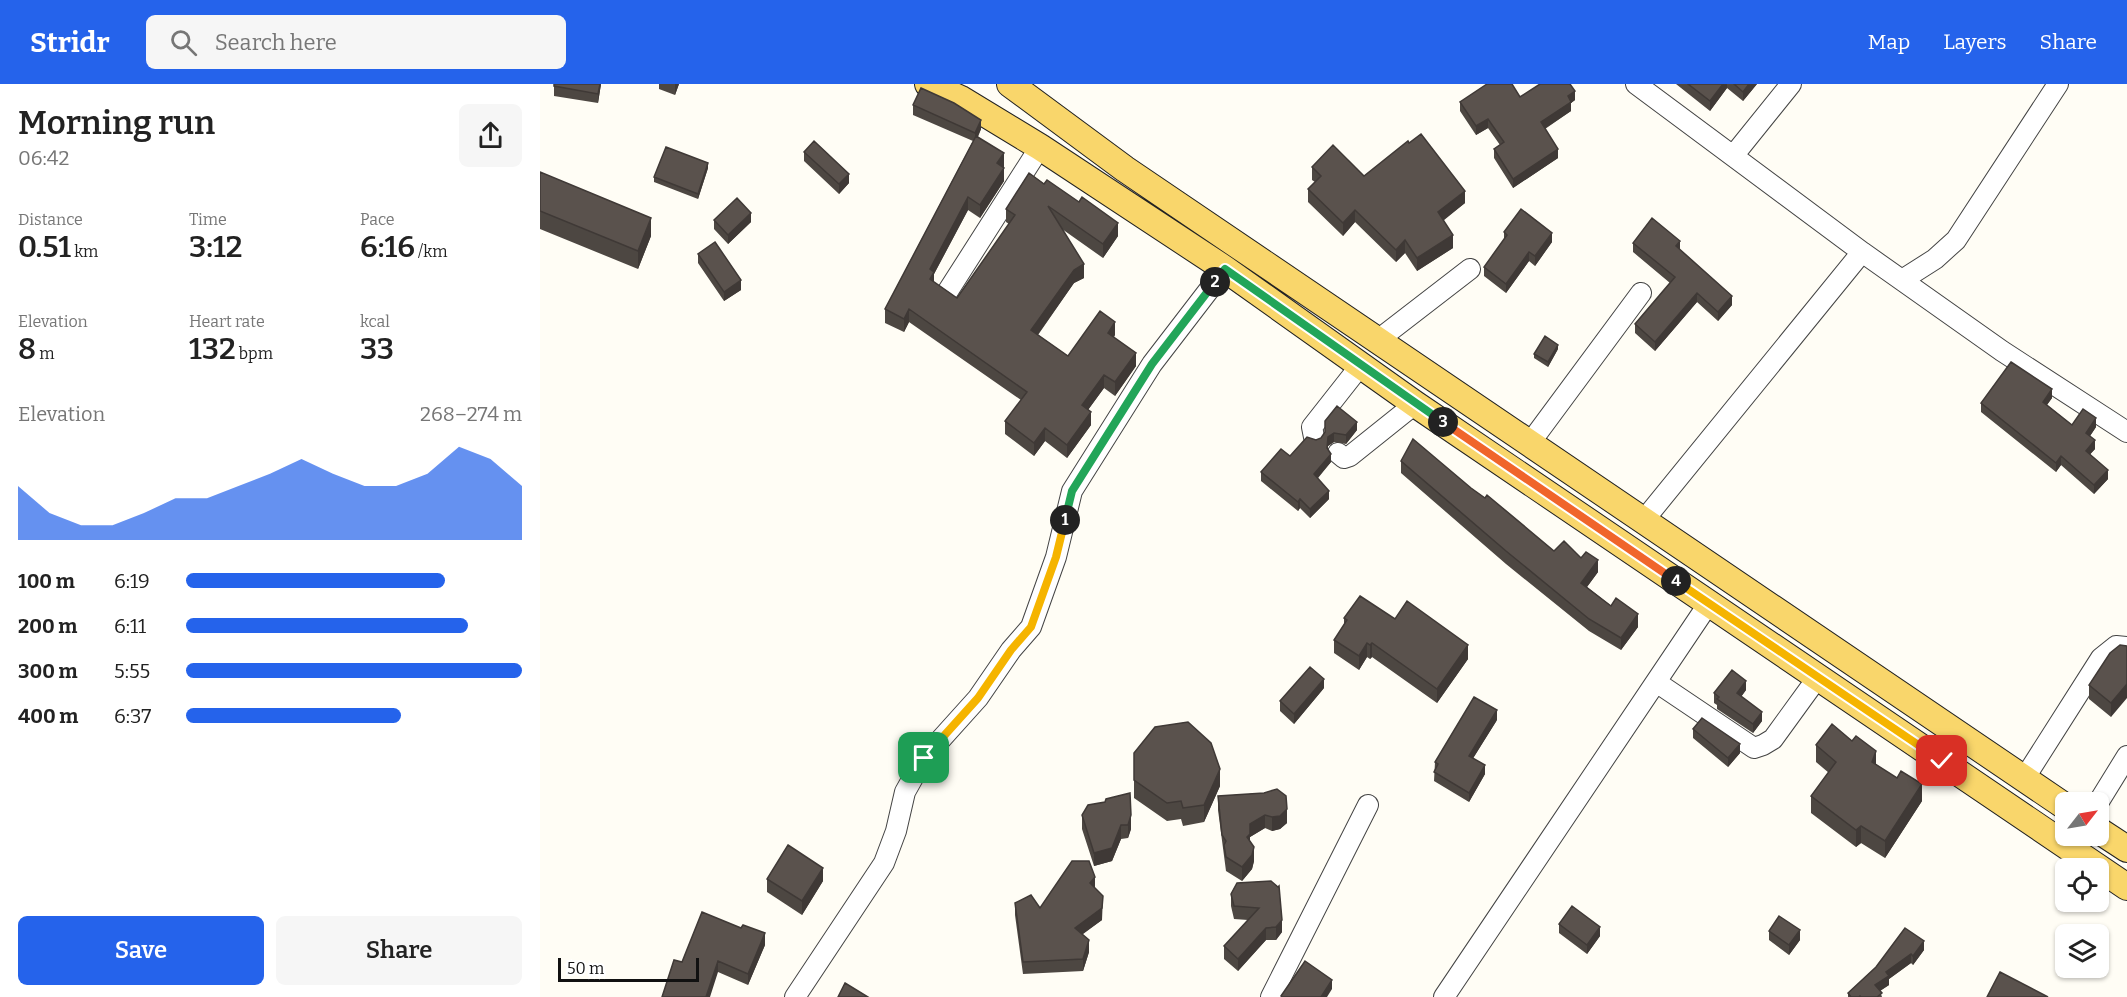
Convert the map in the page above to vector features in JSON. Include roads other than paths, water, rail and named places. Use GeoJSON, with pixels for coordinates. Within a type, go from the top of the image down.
{"type":"FeatureCollection","features":[{"type":"Feature","properties":{"kind":"main road"},"geometry":{"type":"LineString","coordinates":[[928,84],[961,99],[1040,147],[1225,269],[1415,404],[2127,887]]}},
{"type":"Feature","properties":{"kind":"main road"},"geometry":{"type":"LineString","coordinates":[[1010,84],[1125,169],[2055,800]]}},
{"type":"Feature","properties":{"kind":"main road"},"geometry":{"type":"LineString","coordinates":[[2109,837],[2127,849]]}},
{"type":"Feature","properties":{"kind":"street"},"geometry":{"type":"LineString","coordinates":[[1636,84],[1862,252],[2002,351],[2127,432]]}},
{"type":"Feature","properties":{"kind":"street"},"geometry":{"type":"LineString","coordinates":[[1732,156],[1791,84]]}},
{"type":"Feature","properties":{"kind":"street"},"geometry":{"type":"LineString","coordinates":[[1902,280],[1935,259],[1956,240],[2058,84]]}},
{"type":"Feature","properties":{"kind":"street"},"geometry":{"type":"LineString","coordinates":[[948,291],[1040,147]]}},
{"type":"Feature","properties":{"kind":"street"},"geometry":{"type":"LineString","coordinates":[[1644,520],[1862,252]]}},
{"type":"Feature","properties":{"kind":"street"},"geometry":{"type":"LineString","coordinates":[[795,997],[884,863],[896,831],[905,792],[924,758],[978,698],[1011,650],[1031,627],[1056,557],[1072,491],[1152,364],[1225,269]]}},
{"type":"Feature","properties":{"kind":"street"},"geometry":{"type":"LineString","coordinates":[[1377,340],[1470,269]]}},
{"type":"Feature","properties":{"kind":"street"},"geometry":{"type":"LineString","coordinates":[[1530,443],[1641,293]]}},
{"type":"Feature","properties":{"kind":"street"},"geometry":{"type":"LineString","coordinates":[[1314,437],[1312,427],[1360,366]]}},
{"type":"Feature","properties":{"kind":"street"},"geometry":{"type":"LineString","coordinates":[[1338,453],[1344,458],[1350,456],[1415,404]]}},
{"type":"Feature","properties":{"kind":"street"},"geometry":{"type":"LineString","coordinates":[[1444,997],[1709,603]]}},
{"type":"Feature","properties":{"kind":"street"},"geometry":{"type":"LineString","coordinates":[[2024,779],[2101,658],[2116,646],[2127,647]]}},
{"type":"Feature","properties":{"kind":"street"},"geometry":{"type":"LineString","coordinates":[[1656,682],[1754,748],[1773,739],[1818,677]]}},
{"type":"Feature","properties":{"kind":"street"},"geometry":{"type":"LineString","coordinates":[[2105,792],[2127,756]]}},
{"type":"Feature","properties":{"kind":"street"},"geometry":{"type":"LineString","coordinates":[[1271,997],[1368,805]]}}]}
